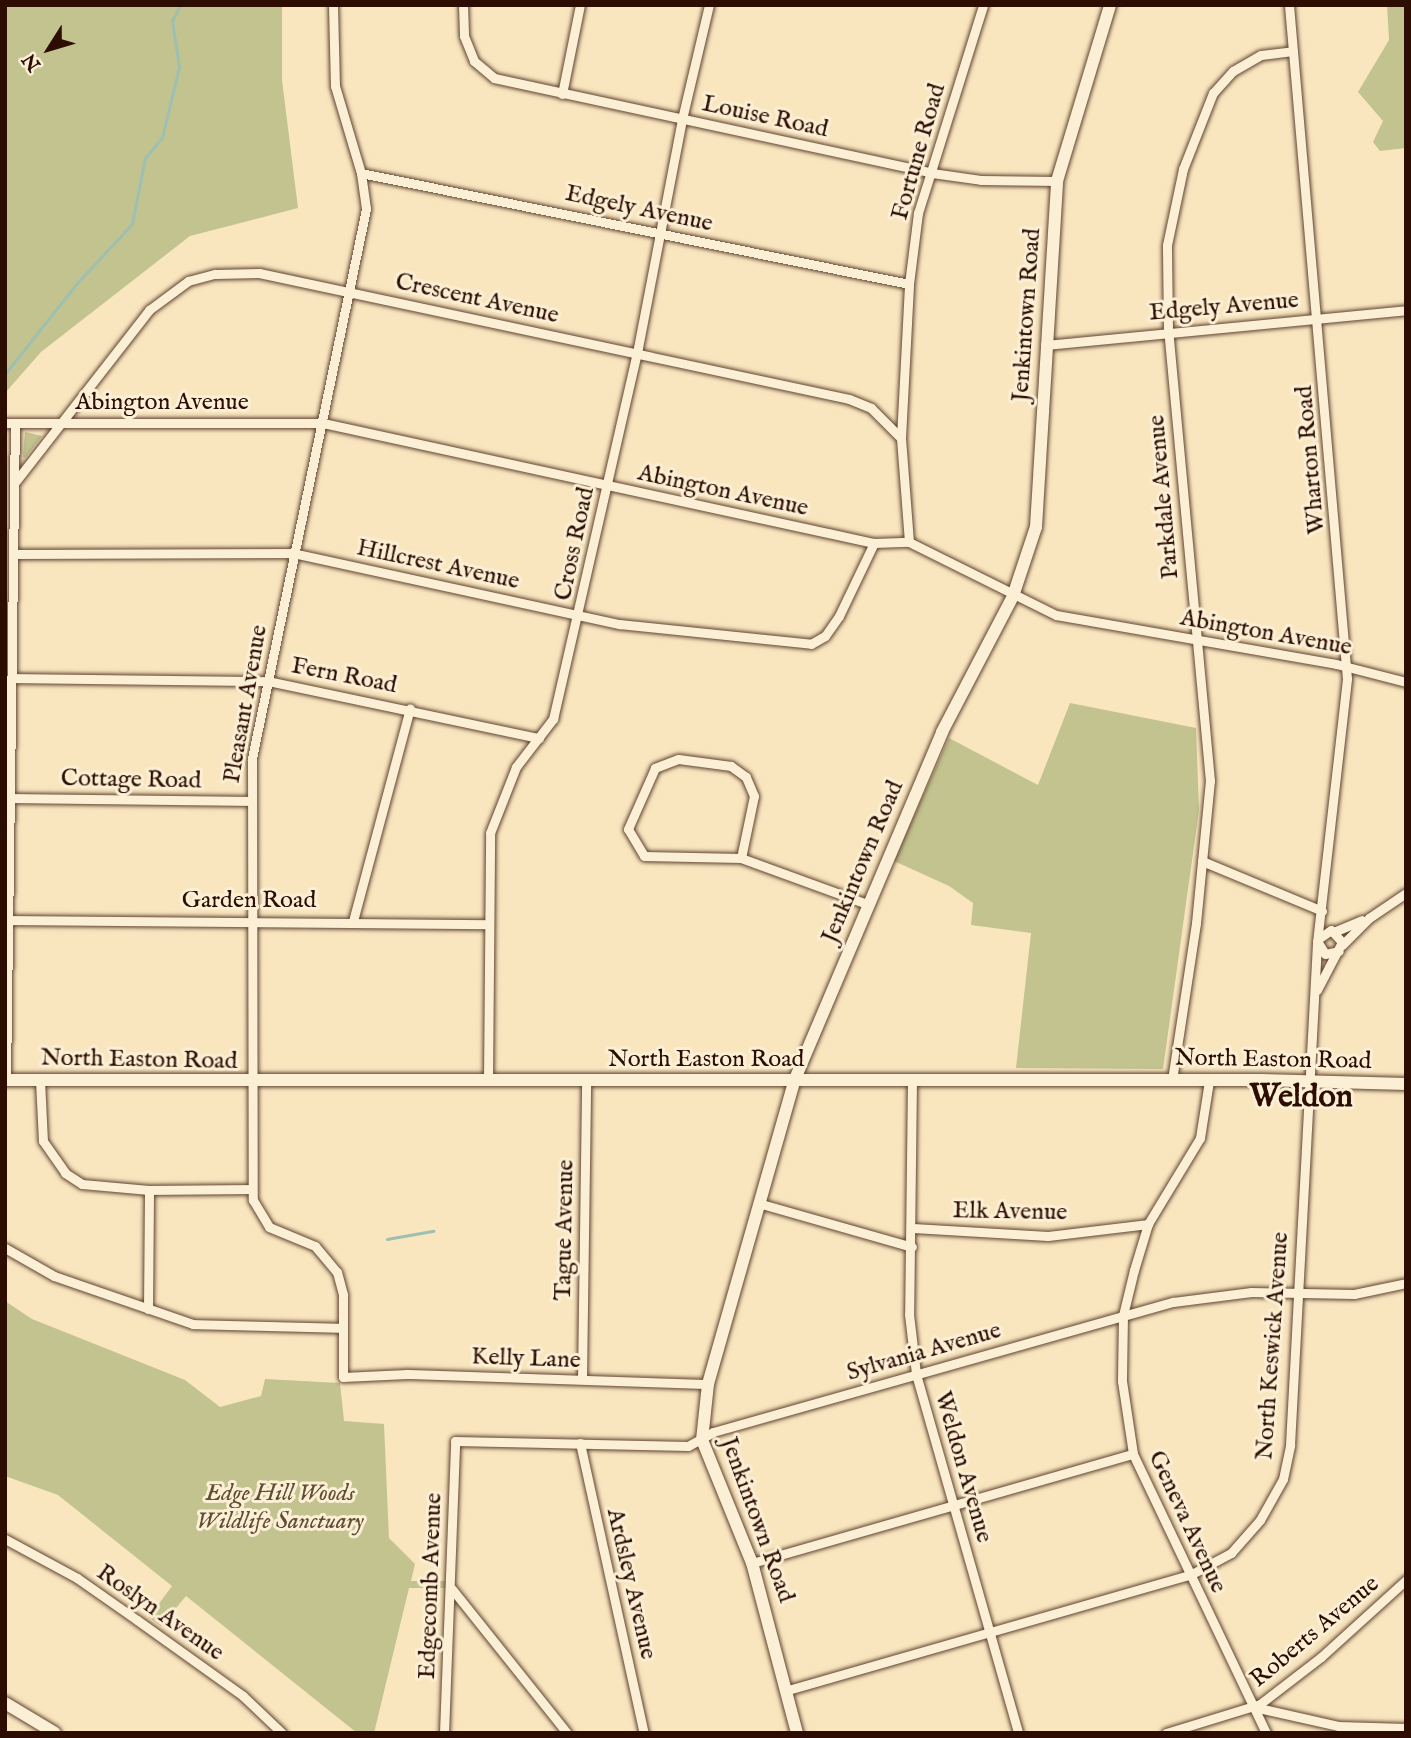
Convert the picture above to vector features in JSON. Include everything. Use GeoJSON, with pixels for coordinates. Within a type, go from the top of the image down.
{"type":"FeatureCollection","features":[{"type":"Feature","properties":{"kind":"street","name":"Pleasant Avenue"},"geometry":{"type":"LineString","coordinates":[[333,5],[335,86],[361,173],[366,209],[252,758],[250,1189],[257,1212],[269,1227],[315,1246],[337,1272],[343,1328],[343,1377]]}},
{"type":"Feature","properties":{"kind":"street","name":"Louise Road"},"geometry":{"type":"LineString","coordinates":[[463,5],[464,36],[474,61],[494,78],[932,173],[981,180],[1057,181]]}},
{"type":"Feature","properties":{"kind":"street"},"geometry":{"type":"LineString","coordinates":[[562,94],[580,5]]}},
{"type":"Feature","properties":{"kind":"street","name":"Cross Road"},"geometry":{"type":"LineString","coordinates":[[488,1080],[487,924],[490,833],[504,790],[553,719],[638,354],[682,119],[709,5]]}},
{"type":"Feature","properties":{"kind":"street","name":"Fortune Road"},"geometry":{"type":"LineString","coordinates":[[901,438],[909,284],[918,214],[983,5]]}},
{"type":"Feature","properties":{"kind":"street","name":"Jenkintown Road"},"geometry":{"type":"LineString","coordinates":[[797,1733],[788,1690],[752,1563],[702,1440],[708,1384],[795,1079],[942,732],[1013,596],[1036,527],[1057,181],[1110,5]]}},
{"type":"Feature","properties":{"kind":"street","name":"Wharton Road"},"geometry":{"type":"LineString","coordinates":[[1289,5],[1346,666],[1318,942]]}},
{"type":"Feature","properties":{"kind":"street","name":"Parkdale Avenue"},"geometry":{"type":"LineString","coordinates":[[1172,1080],[1202,861],[1210,781],[1168,331],[1167,245],[1194,134],[1213,93],[1233,71],[1261,55],[1293,51]]}},
{"type":"Feature","properties":{"kind":"street","name":"Edgely Avenue"},"geometry":{"type":"LineString","coordinates":[[361,173],[909,284]]}},
{"type":"Feature","properties":{"kind":"street","name":"Crescent Avenue"},"geometry":{"type":"LineString","coordinates":[[16,481],[149,310],[188,281],[215,274],[259,273],[849,398],[871,408],[901,438]]}},
{"type":"Feature","properties":{"kind":"street","name":"Edgely Avenue"},"geometry":{"type":"LineString","coordinates":[[1045,345],[1406,310]]}},
{"type":"Feature","properties":{"kind":"street"},"geometry":{"type":"LineString","coordinates":[[6,1080],[16,554],[16,481],[10,423]]}},
{"type":"Feature","properties":{"kind":"street","name":"Abington Avenue"},"geometry":{"type":"LineString","coordinates":[[10,423],[323,423],[874,543],[909,542],[1013,596],[1056,615],[1197,642],[1346,666],[1406,682]]}},
{"type":"Feature","properties":{"kind":"street"},"geometry":{"type":"LineString","coordinates":[[901,438],[909,542]]}},
{"type":"Feature","properties":{"kind":"street","name":"Hillcrest Avenue"},"geometry":{"type":"LineString","coordinates":[[16,554],[293,553],[619,625],[811,644],[825,636],[839,616],[874,543]]}},
{"type":"Feature","properties":{"kind":"street","name":"Fern Road"},"geometry":{"type":"LineString","coordinates":[[12,678],[268,681],[410,708],[539,738]]}},
{"type":"Feature","properties":{"kind":"street"},"geometry":{"type":"LineString","coordinates":[[354,921],[410,708]]}},
{"type":"Feature","properties":{"kind":"street"},"geometry":{"type":"LineString","coordinates":[[741,858],[754,796],[746,777],[731,766],[678,760],[654,768],[630,819],[632,841],[644,856],[654,859],[741,858],[867,904]]}},
{"type":"Feature","properties":{"kind":"street","name":"Cottage Road"},"geometry":{"type":"LineString","coordinates":[[12,798],[250,801]]}},
{"type":"Feature","properties":{"kind":"street"},"geometry":{"type":"LineString","coordinates":[[1202,861],[1322,911],[1334,930],[1340,948],[1325,954],[1318,942]]}},
{"type":"Feature","properties":{"kind":"street","name":"North Keswick Avenue"},"geometry":{"type":"LineString","coordinates":[[1315,996],[1340,948],[1382,909],[1406,893]]}},
{"type":"Feature","properties":{"kind":"street","name":"North Keswick Avenue"},"geometry":{"type":"LineString","coordinates":[[788,1690],[1190,1575],[1210,1567],[1247,1537],[1283,1479],[1290,1445],[1308,1082],[1318,942],[1323,932],[1334,930],[1382,909]]}},
{"type":"Feature","properties":{"kind":"street","name":"Garden Road"},"geometry":{"type":"LineString","coordinates":[[10,920],[487,924]]}},
{"type":"Feature","properties":{"kind":"street","name":"North Easton Road"},"geometry":{"type":"LineString","coordinates":[[6,1080],[1172,1080],[1406,1084]]}},
{"type":"Feature","properties":{"kind":"street"},"geometry":{"type":"LineString","coordinates":[[40,1080],[43,1141],[65,1173],[92,1187],[149,1190],[250,1189]]}},
{"type":"Feature","properties":{"kind":"street","name":"Weldon Avenue"},"geometry":{"type":"LineString","coordinates":[[912,1080],[913,1228],[909,1314],[916,1374],[1018,1733]]}},
{"type":"Feature","properties":{"kind":"street","name":"Tague Avenue"},"geometry":{"type":"LineString","coordinates":[[582,1379],[586,1081]]}},
{"type":"Feature","properties":{"kind":"street","name":"Geneva Avenue"},"geometry":{"type":"LineString","coordinates":[[1209,1081],[1200,1138],[1148,1224],[1123,1315],[1122,1381],[1133,1454],[1266,1733]]}},
{"type":"Feature","properties":{"kind":"street"},"geometry":{"type":"LineString","coordinates":[[148,1309],[149,1190]]}},
{"type":"Feature","properties":{"kind":"street"},"geometry":{"type":"LineString","coordinates":[[758,1203],[912,1247]]}},
{"type":"Feature","properties":{"kind":"street","name":"Elk Avenue"},"geometry":{"type":"LineString","coordinates":[[913,1228],[1048,1236],[1148,1224]]}},
{"type":"Feature","properties":{"kind":"street"},"geometry":{"type":"LineString","coordinates":[[5,1248],[54,1276],[204,1326],[343,1328]]}},
{"type":"Feature","properties":{"kind":"street","name":"Sylvania Avenue"},"geometry":{"type":"LineString","coordinates":[[455,1441],[688,1446],[713,1432],[1173,1302],[1235,1294],[1354,1294],[1406,1283]]}},
{"type":"Feature","properties":{"kind":"street","name":"Kelly Lane"},"geometry":{"type":"LineString","coordinates":[[343,1377],[407,1374],[708,1384]]}},
{"type":"Feature","properties":{"kind":"street","name":"Edgecomb Avenue"},"geometry":{"type":"LineString","coordinates":[[444,1733],[452,1589],[455,1441]]}},
{"type":"Feature","properties":{"kind":"street","name":"Ardsley Avenue"},"geometry":{"type":"LineString","coordinates":[[580,1443],[644,1733]]}},
{"type":"Feature","properties":{"kind":"street"},"geometry":{"type":"LineString","coordinates":[[752,1563],[1133,1454]]}},
{"type":"Feature","properties":{"kind":"street","name":"Roslyn Avenue"},"geometry":{"type":"LineString","coordinates":[[5,1539],[77,1578],[243,1696],[282,1733]]}},
{"type":"Feature","properties":{"kind":"street","name":"Roberts Avenue"},"geometry":{"type":"LineString","coordinates":[[1166,1733],[1254,1707],[1321,1657],[1406,1580]]}},
{"type":"Feature","properties":{"kind":"street"},"geometry":{"type":"LineString","coordinates":[[452,1589],[567,1733]]}},
{"type":"Feature","properties":{"kind":"street"},"geometry":{"type":"LineString","coordinates":[[5,1703],[55,1733]]}},
{"type":"Feature","properties":{"kind":"street"},"geometry":{"type":"LineString","coordinates":[[1254,1707],[1338,1726],[1406,1728]]}},
{"type":"Feature","properties":{"kind":"green space"},"geometry":{"type":"Polygon","coordinates":[[[5,5],[282,5],[282,80],[298,208],[190,236],[41,352],[5,393],[5,5]]]}},
{"type":"Feature","properties":{"kind":"green space"},"geometry":{"type":"Polygon","coordinates":[[[1387,5],[1406,5],[1406,148],[1380,151],[1373,142],[1383,121],[1358,92],[1389,40],[1387,5]]]}},
{"type":"Feature","properties":{"kind":"green space"},"geometry":{"type":"Polygon","coordinates":[[[25,432],[42,436],[25,458],[23,457],[25,432]]]}},
{"type":"Feature","properties":{"kind":"green space"},"geometry":{"type":"Polygon","coordinates":[[[1070,703],[1196,728],[1199,810],[1163,1069],[1016,1068],[1031,933],[971,925],[973,903],[949,886],[894,861],[949,738],[1038,785],[1070,703]]]}},
{"type":"Feature","properties":{"kind":"green space","name":"Edge Hill Woods Wildlife Sanctuary"},"geometry":{"type":"Polygon","coordinates":[[[5,1301],[32,1319],[185,1380],[220,1407],[261,1396],[265,1379],[340,1383],[344,1421],[384,1424],[389,1538],[415,1564],[411,1581],[447,1581],[447,1588],[409,1588],[374,1733],[357,1733],[186,1596],[161,1626],[149,1617],[172,1586],[58,1495],[5,1476],[5,1301]]]}},
{"type":"Feature","properties":{"kind":"waterway"},"geometry":{"type":"LineString","coordinates":[[5,374],[78,282],[132,224],[145,158],[162,138],[179,67],[172,21],[180,5]]}},
{"type":"Feature","properties":{"kind":"waterway"},"geometry":{"type":"LineString","coordinates":[[387,1239],[433,1231]]}},
{"type":"Feature","properties":{"kind":"district","name":"Weldon"},"geometry":{"type":"Point","coordinates":[1301,1098]}}]}
